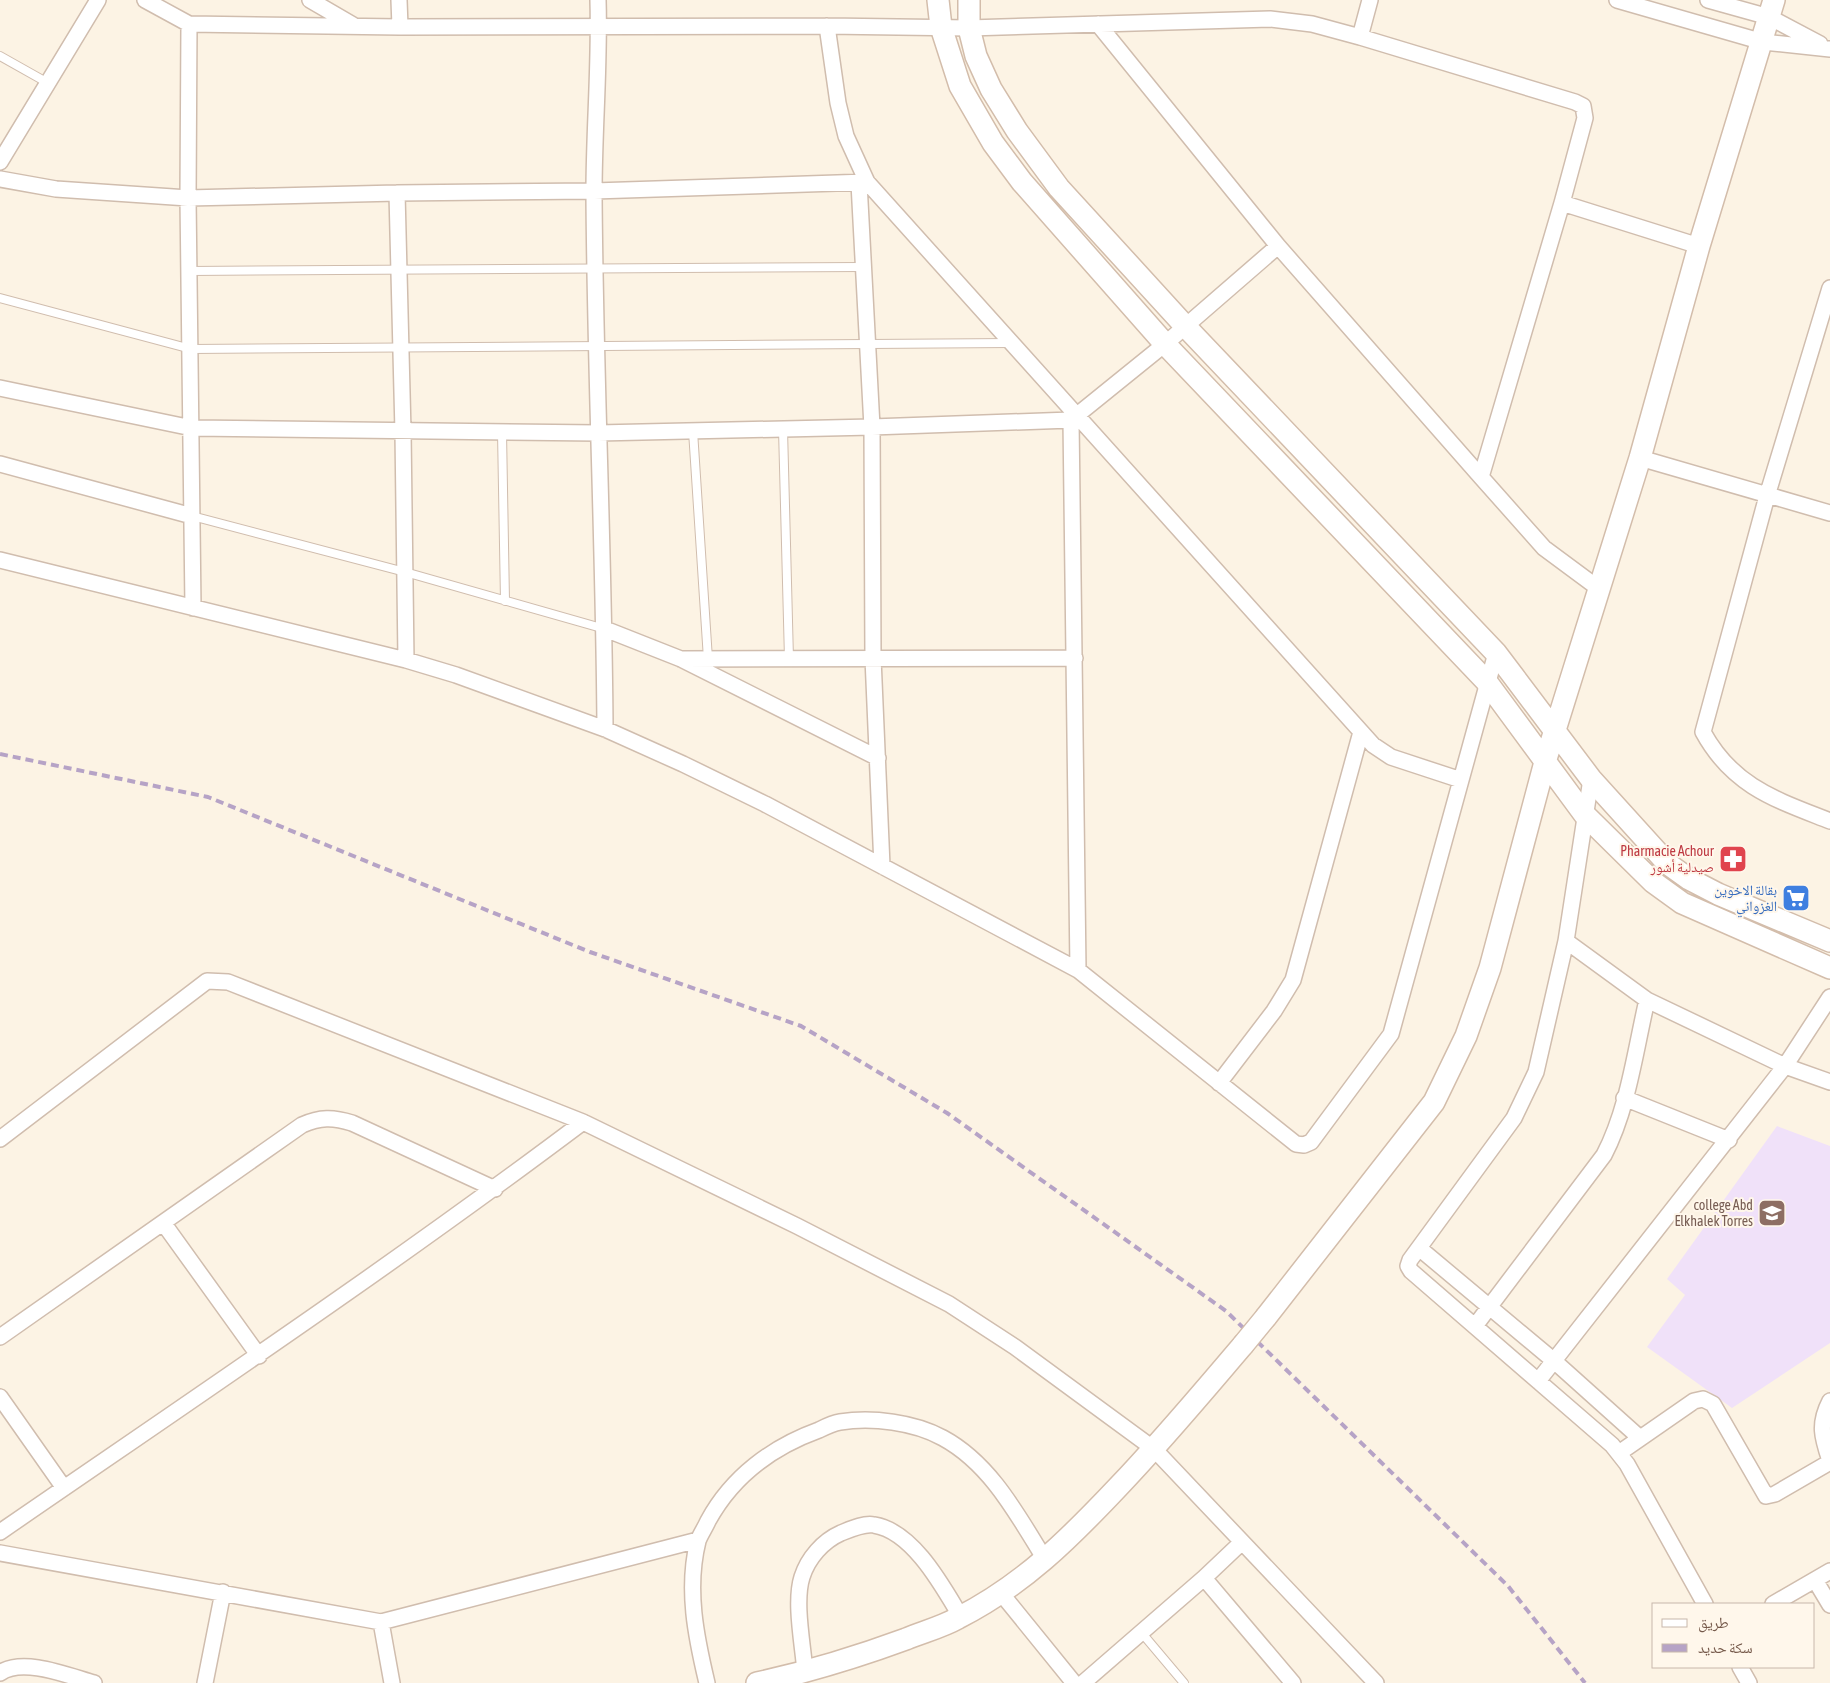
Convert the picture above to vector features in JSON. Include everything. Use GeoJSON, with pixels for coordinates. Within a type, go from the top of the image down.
{"type":"FeatureCollection","features":[{"type":"Feature","properties":{"kind":"street"},"geometry":{"type":"LineString","coordinates":[[0,162],[98,0]]}},
{"type":"Feature","properties":{"kind":"street"},"geometry":{"type":"LineString","coordinates":[[145,0],[189,24],[400,27],[827,26],[969,28],[1270,19],[1312,24],[1360,37],[1583,106],[1585,118],[1562,203],[1481,477]]}},
{"type":"Feature","properties":{"kind":"street"},"geometry":{"type":"LineString","coordinates":[[310,0],[354,26]]}},
{"type":"Feature","properties":{"kind":"street"},"geometry":{"type":"LineString","coordinates":[[399,0],[400,27]]}},
{"type":"Feature","properties":{"kind":"street"},"geometry":{"type":"LineString","coordinates":[[598,0],[599,26],[594,191],[605,729]]}},
{"type":"Feature","properties":{"kind":"street"},"geometry":{"type":"LineString","coordinates":[[938,0],[941,27],[960,86],[993,143],[1022,182],[1165,344],[1486,681],[1584,814],[1652,882],[1682,903],[1830,968]]}},
{"type":"Feature","properties":{"kind":"street"},"geometry":{"type":"LineString","coordinates":[[969,0],[969,28],[976,56],[991,89],[1017,131],[1059,188],[1186,327],[1496,653],[1591,779],[1668,864],[1689,879],[1718,894],[1830,941]]}},
{"type":"Feature","properties":{"kind":"street"},"geometry":{"type":"LineString","coordinates":[[1360,37],[1370,0]]}},
{"type":"Feature","properties":{"kind":"street"},"geometry":{"type":"LineString","coordinates":[[1617,0],[1762,42],[1828,48]]}},
{"type":"Feature","properties":{"kind":"street"},"geometry":{"type":"LineString","coordinates":[[1708,0],[1771,9],[1828,48]]}},
{"type":"Feature","properties":{"kind":"street"},"geometry":{"type":"LineString","coordinates":[[770,1682],[869,1653],[960,1617],[1001,1593],[1046,1561],[1154,1449],[1243,1345],[1418,1124],[1445,1084],[1466,1036],[1490,968],[1545,762],[1640,458],[1699,246],[1771,9]]}},
{"type":"Feature","properties":{"kind":"street"},"geometry":{"type":"LineString","coordinates":[[189,24],[188,198],[193,608]]}},
{"type":"Feature","properties":{"kind":"street"},"geometry":{"type":"LineString","coordinates":[[1098,24],[1278,246],[1481,477],[1544,548],[1598,588]]}},
{"type":"Feature","properties":{"kind":"street"},"geometry":{"type":"LineString","coordinates":[[827,26],[838,103],[846,136],[863,183],[863,267],[872,427],[873,658],[882,866]]}},
{"type":"Feature","properties":{"kind":"street"},"geometry":{"type":"LineString","coordinates":[[0,178],[56,189],[188,198],[397,192],[594,191],[863,183],[1013,343],[1074,417],[1382,753],[1461,780]]}},
{"type":"Feature","properties":{"kind":"street"},"geometry":{"type":"LineString","coordinates":[[397,192],[406,660]]}},
{"type":"Feature","properties":{"kind":"street"},"geometry":{"type":"LineString","coordinates":[[1562,203],[1699,246]]}},
{"type":"Feature","properties":{"kind":"street"},"geometry":{"type":"LineString","coordinates":[[0,388],[192,428],[598,433],[872,427],[1074,417],[1186,327],[1278,246]]}},
{"type":"Feature","properties":{"kind":"street"},"geometry":{"type":"LineString","coordinates":[[1830,288],[1767,496],[1703,732],[1710,744],[1729,767],[1751,787],[1772,798],[1830,821]]}},
{"type":"Feature","properties":{"kind":"street"},"geometry":{"type":"LineString","coordinates":[[1074,417],[1078,970]]}},
{"type":"Feature","properties":{"kind":"street"},"geometry":{"type":"LineString","coordinates":[[1640,458],[1830,513]]}},
{"type":"Feature","properties":{"kind":"street"},"geometry":{"type":"LineString","coordinates":[[0,464],[192,516]]}},
{"type":"Feature","properties":{"kind":"street"},"geometry":{"type":"LineString","coordinates":[[0,560],[406,660],[456,675],[605,729],[765,804],[1078,970],[1296,1144],[1304,1145],[1311,1142],[1391,1034],[1461,780],[1486,681],[1496,653]]}},
{"type":"Feature","properties":{"kind":"street"},"geometry":{"type":"LineString","coordinates":[[604,629],[681,659],[878,758]]}},
{"type":"Feature","properties":{"kind":"street"},"geometry":{"type":"LineString","coordinates":[[681,659],[1075,658]]}},
{"type":"Feature","properties":{"kind":"street"},"geometry":{"type":"LineString","coordinates":[[1219,1083],[1274,1011],[1293,980],[1361,732]]}},
{"type":"Feature","properties":{"kind":"street"},"geometry":{"type":"LineString","coordinates":[[1591,779],[1584,814],[1566,942],[1536,1072],[1514,1118],[1410,1260],[1408,1266],[1411,1271],[1619,1453],[1704,1603]]}},
{"type":"Feature","properties":{"kind":"street"},"geometry":{"type":"LineString","coordinates":[[1566,942],[1647,1000],[1785,1066],[1830,1082]]}},
{"type":"Feature","properties":{"kind":"street"},"geometry":{"type":"LineString","coordinates":[[0,1139],[207,981],[228,982],[583,1122],[788,1222],[949,1304],[1015,1347],[1154,1449],[1376,1683]]}},
{"type":"Feature","properties":{"kind":"street"},"geometry":{"type":"LineString","coordinates":[[1538,1381],[1729,1140],[1785,1066],[1830,997]]}},
{"type":"Feature","properties":{"kind":"street"},"geometry":{"type":"LineString","coordinates":[[1475,1326],[1604,1155],[1613,1138],[1647,1000]]}},
{"type":"Feature","properties":{"kind":"street"},"geometry":{"type":"LineString","coordinates":[[1624,1098],[1729,1140]]}},
{"type":"Feature","properties":{"kind":"street"},"geometry":{"type":"LineString","coordinates":[[0,1338],[302,1125],[317,1118],[334,1117],[352,1123],[495,1189]]}},
{"type":"Feature","properties":{"kind":"street"},"geometry":{"type":"LineString","coordinates":[[0,1532],[259,1356],[495,1189],[583,1122]]}},
{"type":"Feature","properties":{"kind":"street"},"geometry":{"type":"LineString","coordinates":[[164,1224],[259,1356]]}},
{"type":"Feature","properties":{"kind":"street"},"geometry":{"type":"LineString","coordinates":[[1419,1248],[1553,1360],[1640,1438]]}},
{"type":"Feature","properties":{"kind":"street"},"geometry":{"type":"LineString","coordinates":[[0,1397],[64,1488]]}},
{"type":"Feature","properties":{"kind":"street"},"geometry":{"type":"LineString","coordinates":[[1619,1453],[1694,1401],[1704,1399],[1713,1404],[1766,1496],[1775,1494],[1830,1462],[1822,1436],[1824,1413],[1830,1401]]}},
{"type":"Feature","properties":{"kind":"street"},"geometry":{"type":"LineString","coordinates":[[707,1683],[694,1626],[693,1580],[698,1540],[720,1501],[752,1466],[796,1438],[838,1422],[864,1420],[904,1424],[943,1438],[973,1460],[1006,1496],[1046,1561]]}},
{"type":"Feature","properties":{"kind":"street"},"geometry":{"type":"LineString","coordinates":[[805,1672],[800,1602],[802,1577],[812,1556],[830,1538],[853,1528],[874,1525],[893,1533],[912,1548],[934,1572],[960,1617]]}},
{"type":"Feature","properties":{"kind":"street"},"geometry":{"type":"LineString","coordinates":[[0,1553],[381,1622],[698,1540]]}},
{"type":"Feature","properties":{"kind":"street"},"geometry":{"type":"LineString","coordinates":[[1083,1683],[1204,1578],[1242,1542]]}},
{"type":"Feature","properties":{"kind":"street"},"geometry":{"type":"LineString","coordinates":[[1775,1603],[1830,1571]]}},
{"type":"Feature","properties":{"kind":"street"},"geometry":{"type":"LineString","coordinates":[[1204,1578],[1293,1683]]}},
{"type":"Feature","properties":{"kind":"street"},"geometry":{"type":"LineString","coordinates":[[1815,1580],[1830,1605]]}},
{"type":"Feature","properties":{"kind":"street"},"geometry":{"type":"LineString","coordinates":[[205,1683],[223,1592]]}},
{"type":"Feature","properties":{"kind":"street"},"geometry":{"type":"LineString","coordinates":[[1001,1593],[1074,1683]]}},
{"type":"Feature","properties":{"kind":"street"},"geometry":{"type":"LineString","coordinates":[[381,1622],[392,1683]]}},
{"type":"Feature","properties":{"kind":"street"},"geometry":{"type":"LineString","coordinates":[[0,1673],[15,1666],[31,1667],[94,1683]]}},
{"type":"Feature","properties":{"kind":"street"},"geometry":{"type":"LineString","coordinates":[[1741,1668],[1749,1683]]}},
{"type":"Feature","properties":{"kind":"lane"},"geometry":{"type":"LineString","coordinates":[[0,56],[48,83]]}},
{"type":"Feature","properties":{"kind":"lane"},"geometry":{"type":"LineString","coordinates":[[189,271],[863,267]]}},
{"type":"Feature","properties":{"kind":"lane"},"geometry":{"type":"LineString","coordinates":[[0,298],[191,349],[868,346],[1013,343]]}},
{"type":"Feature","properties":{"kind":"lane"},"geometry":{"type":"LineString","coordinates":[[783,429],[789,659]]}},
{"type":"Feature","properties":{"kind":"lane"},"geometry":{"type":"LineString","coordinates":[[693,431],[708,659]]}},
{"type":"Feature","properties":{"kind":"lane"},"geometry":{"type":"LineString","coordinates":[[502,432],[506,601]]}},
{"type":"Feature","properties":{"kind":"lane"},"geometry":{"type":"LineString","coordinates":[[192,516],[405,572],[604,629]]}},
{"type":"Feature","properties":{"kind":"lane"},"geometry":{"type":"LineString","coordinates":[[1140,1632],[1184,1683]]}},
{"type":"Feature","properties":{"kind":"shaded area","name":"college Abd Elkhalek Torres"},"geometry":{"type":"Polygon","coordinates":[[[1777,1126],[1830,1146],[1830,1343],[1732,1408],[1647,1347],[1685,1295],[1667,1279],[1777,1126]]]}},
{"type":"Feature","properties":{"kind":"railway"},"geometry":{"type":"LineString","coordinates":[[0,754],[208,797],[590,952],[801,1026],[947,1113],[1226,1311],[1508,1586],[1585,1683]]}},
{"type":"Feature","properties":{"kind":"place","name":"Pharmacie Achour صيدلية أشور"},"geometry":{"type":"Point","coordinates":[1733,859]}},
{"type":"Feature","properties":{"kind":"place","name":"بقالة الاخوين الغزواني"},"geometry":{"type":"Point","coordinates":[1796,898]}},
{"type":"Feature","properties":{"kind":"place","name":"college Abd Elkhalek Torres"},"geometry":{"type":"Point","coordinates":[1772,1213]}}]}
